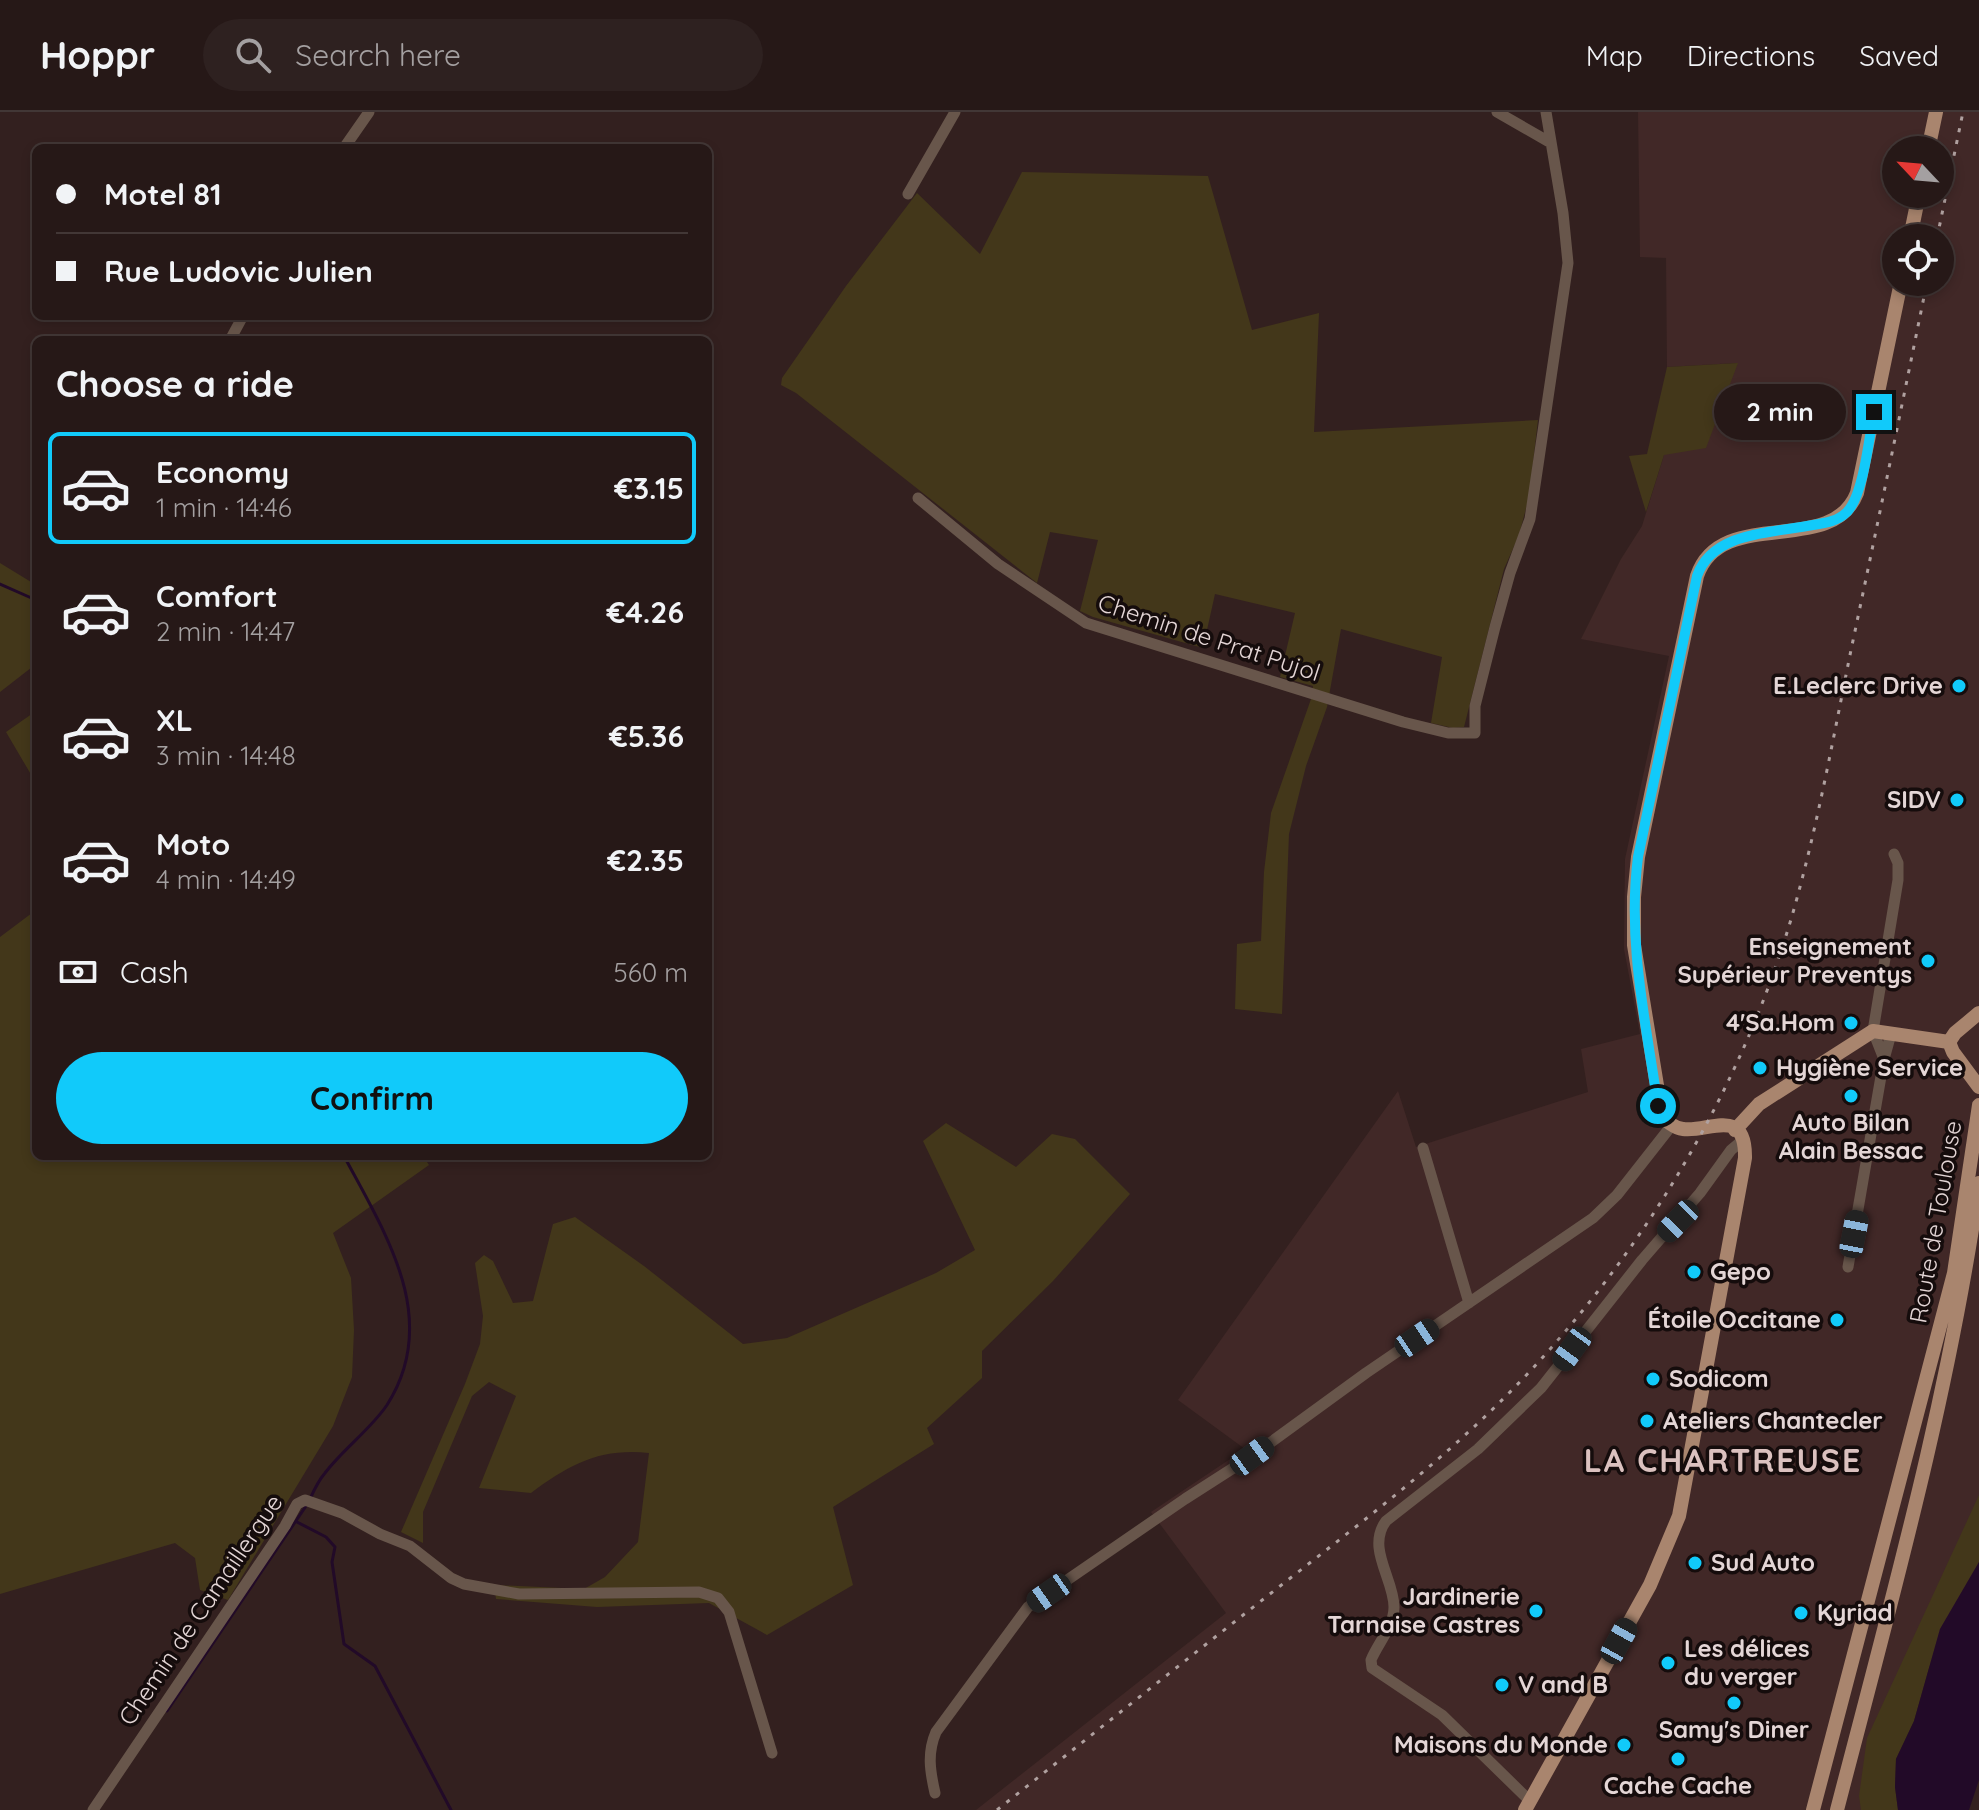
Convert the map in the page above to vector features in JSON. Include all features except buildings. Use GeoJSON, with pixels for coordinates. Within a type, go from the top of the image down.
{"type":"FeatureCollection","features":[{"type":"Feature","properties":{"kind":"main road"},"geometry":{"type":"LineString","coordinates":[[1931,136],[1936,112]]}},
{"type":"Feature","properties":{"kind":"main road"},"geometry":{"type":"LineString","coordinates":[[1739,1135],[1718,1124],[1688,1130],[1672,1125],[1662,1116],[1658,1106],[1634,945],[1634,897],[1640,848],[1697,576],[1707,556],[1725,543],[1830,522],[1848,511],[1857,493],[1898,296]]}},
{"type":"Feature","properties":{"kind":"main road"},"geometry":{"type":"LineString","coordinates":[[1949,1042],[1979,1013]]}},
{"type":"Feature","properties":{"kind":"main road"},"geometry":{"type":"LineString","coordinates":[[1528,1805],[1650,1585],[1679,1516],[1745,1158],[1739,1135],[1759,1104],[1873,1031],[1949,1042]]}},
{"type":"Feature","properties":{"kind":"main road"},"geometry":{"type":"LineString","coordinates":[[1949,1042],[1958,1060],[1979,1087]]}},
{"type":"Feature","properties":{"kind":"main road","name":"Route de Toulouse"},"geometry":{"type":"LineString","coordinates":[[1813,1810],[1954,1273],[1979,1105]]}},
{"type":"Feature","properties":{"kind":"main road","name":"Route de Toulouse"},"geometry":{"type":"LineString","coordinates":[[1837,1810],[1926,1466],[1966,1273],[1979,1183]]}},
{"type":"Feature","properties":{"kind":"street"},"geometry":{"type":"LineString","coordinates":[[347,144],[369,112]]}},
{"type":"Feature","properties":{"kind":"street"},"geometry":{"type":"LineString","coordinates":[[908,194],[955,112]]}},
{"type":"Feature","properties":{"kind":"street"},"geometry":{"type":"LineString","coordinates":[[1497,112],[1551,143]]}},
{"type":"Feature","properties":{"kind":"street"},"geometry":{"type":"LineString","coordinates":[[1546,112],[1551,143]]}},
{"type":"Feature","properties":{"kind":"street","name":"Chemin de Prat Pujol"},"geometry":{"type":"LineString","coordinates":[[918,498],[998,564],[1086,623],[1403,722],[1448,733],[1475,733],[1475,706],[1495,627],[1530,519],[1564,297],[1567,239],[1551,143]]}},
{"type":"Feature","properties":{"kind":"street"},"geometry":{"type":"LineString","coordinates":[[1884,1059],[1873,1031],[1898,880],[1898,863],[1894,854]]}},
{"type":"Feature","properties":{"kind":"street"},"geometry":{"type":"LineString","coordinates":[[1848,1267],[1891,1034]]}},
{"type":"Feature","properties":{"kind":"street"},"geometry":{"type":"LineString","coordinates":[[935,1793],[930,1746],[936,1732],[1028,1607],[1252,1456],[1366,1373],[1593,1218],[1617,1195],[1672,1125]]}},
{"type":"Feature","properties":{"kind":"street"},"geometry":{"type":"LineString","coordinates":[[1528,1805],[1442,1715],[1372,1668],[1371,1660],[1394,1611],[1379,1549],[1380,1530],[1386,1521],[1478,1449],[1541,1388],[1642,1260],[1700,1193],[1739,1135]]}},
{"type":"Feature","properties":{"kind":"street"},"geometry":{"type":"LineString","coordinates":[[1423,1148],[1469,1303]]}},
{"type":"Feature","properties":{"kind":"street","name":"Chemin de Camaillergue"},"geometry":{"type":"LineString","coordinates":[[93,1810],[297,1504],[309,1501],[342,1513],[410,1546],[451,1578],[464,1584],[519,1594],[699,1592],[718,1598],[729,1612],[772,1753]]}},
{"type":"Feature","properties":{"kind":"shaded area"},"geometry":{"type":"Polygon","coordinates":[[[1638,112],[1979,112],[1979,1578],[1878,1757],[1882,1810],[976,1810],[1226,1613],[1151,1512],[1245,1449],[1178,1400],[1398,1091],[1416,1147],[1588,1092],[1581,1049],[1640,1034],[1624,949],[1625,859],[1669,656],[1581,639],[1621,559],[1642,526],[1664,455],[1737,363],[1667,367],[1666,258],[1640,257],[1638,112]]]}},
{"type":"Feature","properties":{"kind":"shaded area"},"geometry":{"type":"Polygon","coordinates":[[[1022,172],[1208,176],[1252,330],[1319,313],[1314,432],[1538,420],[1529,497],[1519,535],[1504,569],[1464,727],[1431,723],[1442,657],[1341,629],[1327,707],[1306,766],[1289,834],[1282,1014],[1235,1009],[1237,944],[1261,941],[1271,813],[1311,699],[1313,686],[1280,677],[1295,613],[1215,594],[1203,648],[1093,617],[1080,611],[1098,540],[1050,532],[1037,583],[796,393],[781,385],[782,378],[846,286],[917,193],[980,254],[1022,172]]]}},
{"type":"Feature","properties":{"kind":"shaded area"},"geometry":{"type":"Polygon","coordinates":[[[1738,363],[1706,448],[1664,455],[1646,512],[1629,456],[1647,454],[1667,367],[1738,363]]]}},
{"type":"Feature","properties":{"kind":"shaded area"},"geometry":{"type":"Polygon","coordinates":[[[0,563],[32,583],[32,667],[0,692],[0,563]]]}},
{"type":"Feature","properties":{"kind":"shaded area"},"geometry":{"type":"Polygon","coordinates":[[[32,714],[32,776],[6,732],[32,714]]]}},
{"type":"Feature","properties":{"kind":"shaded area"},"geometry":{"type":"Polygon","coordinates":[[[32,913],[32,1160],[426,1160],[429,1165],[333,1233],[351,1278],[354,1330],[352,1377],[333,1426],[228,1600],[200,1590],[195,1558],[175,1543],[0,1594],[0,937],[32,913]]]}},
{"type":"Feature","properties":{"kind":"shaded area"},"geometry":{"type":"Polygon","coordinates":[[[946,1123],[1016,1167],[1052,1134],[1075,1139],[1130,1194],[1053,1281],[982,1351],[982,1378],[927,1428],[934,1444],[833,1507],[853,1585],[767,1635],[709,1603],[597,1607],[496,1599],[494,1585],[584,1589],[605,1577],[638,1542],[649,1453],[615,1453],[586,1460],[531,1493],[479,1488],[516,1396],[489,1382],[472,1396],[423,1512],[423,1543],[401,1532],[480,1344],[483,1316],[475,1263],[484,1255],[493,1261],[513,1303],[533,1301],[553,1224],[575,1217],[644,1266],[743,1344],[787,1338],[936,1273],[975,1250],[923,1141],[946,1123]]]}},
{"type":"Feature","properties":{"kind":"shaded area"},"geometry":{"type":"Polygon","coordinates":[[[1979,1495],[1979,1562],[1940,1629],[1914,1721],[1896,1759],[1898,1810],[1861,1810],[1859,1796],[1867,1738],[1979,1495]]]}},
{"type":"Feature","properties":{"kind":"shaded area"},"geometry":{"type":"Polygon","coordinates":[[[1979,1562],[1979,1780],[1969,1810],[1898,1810],[1896,1759],[1914,1721],[1940,1629],[1979,1562]]]}},
{"type":"Feature","properties":{"kind":"waterway"},"geometry":{"type":"LineString","coordinates":[[0,584],[32,598]]}},
{"type":"Feature","properties":{"kind":"waterway"},"geometry":{"type":"LineString","coordinates":[[310,1499],[332,1464],[387,1405],[403,1373],[409,1341],[408,1309],[402,1277],[376,1215],[346,1160]]}},
{"type":"Feature","properties":{"kind":"waterway"},"geometry":{"type":"LineString","coordinates":[[167,1711],[306,1506]]}},
{"type":"Feature","properties":{"kind":"waterway"},"geometry":{"type":"LineString","coordinates":[[297,1522],[326,1537],[335,1547],[332,1562],[344,1644],[375,1666],[451,1810]]}},
{"type":"Feature","properties":{"kind":"railway"},"geometry":{"type":"LineString","coordinates":[[1940,224],[1963,112]]}},
{"type":"Feature","properties":{"kind":"railway"},"geometry":{"type":"LineString","coordinates":[[997,1810],[1381,1506],[1475,1426],[1576,1319],[1654,1213],[1720,1099],[1772,978],[1792,916],[1824,784],[1924,296]]}},
{"type":"Feature","properties":{"kind":"place","name":"E.Leclerc Drive"},"geometry":{"type":"Point","coordinates":[1959,686]}},
{"type":"Feature","properties":{"kind":"place","name":"SIDV"},"geometry":{"type":"Point","coordinates":[1957,800]}},
{"type":"Feature","properties":{"kind":"place","name":"Enseignement Supérieur Preventys"},"geometry":{"type":"Point","coordinates":[1928,961]}},
{"type":"Feature","properties":{"kind":"place","name":"4'Sa.Hom"},"geometry":{"type":"Point","coordinates":[1851,1023]}},
{"type":"Feature","properties":{"kind":"place","name":"Hygiène Service"},"geometry":{"type":"Point","coordinates":[1760,1068]}},
{"type":"Feature","properties":{"kind":"place","name":"Auto Bilan Alain Bessac"},"geometry":{"type":"Point","coordinates":[1851,1096]}},
{"type":"Feature","properties":{"kind":"place","name":"Gepo"},"geometry":{"type":"Point","coordinates":[1694,1272]}},
{"type":"Feature","properties":{"kind":"place","name":"Étoile Occitane"},"geometry":{"type":"Point","coordinates":[1837,1320]}},
{"type":"Feature","properties":{"kind":"place","name":"Sodicom"},"geometry":{"type":"Point","coordinates":[1653,1379]}},
{"type":"Feature","properties":{"kind":"place","name":"Ateliers Chantecler"},"geometry":{"type":"Point","coordinates":[1647,1421]}},
{"type":"Feature","properties":{"kind":"place","name":"Sud Auto"},"geometry":{"type":"Point","coordinates":[1695,1563]}},
{"type":"Feature","properties":{"kind":"place","name":"Jardinerie Tarnaise Castres"},"geometry":{"type":"Point","coordinates":[1536,1611]}},
{"type":"Feature","properties":{"kind":"place","name":"Kyriad"},"geometry":{"type":"Point","coordinates":[1801,1613]}},
{"type":"Feature","properties":{"kind":"place","name":"Les délices du verger"},"geometry":{"type":"Point","coordinates":[1668,1663]}},
{"type":"Feature","properties":{"kind":"place","name":"V and B"},"geometry":{"type":"Point","coordinates":[1502,1685]}},
{"type":"Feature","properties":{"kind":"place","name":"Samy's Diner"},"geometry":{"type":"Point","coordinates":[1734,1703]}},
{"type":"Feature","properties":{"kind":"place","name":"Maisons du Monde"},"geometry":{"type":"Point","coordinates":[1624,1745]}},
{"type":"Feature","properties":{"kind":"place","name":"Cache Cache"},"geometry":{"type":"Point","coordinates":[1678,1759]}},
{"type":"Feature","properties":{"kind":"district","name":"LA CHARTREUSE"},"geometry":{"type":"Point","coordinates":[1723,1461]}},
{"type":"Feature","properties":{"kind":"route"},"geometry":{"type":"LineString","coordinates":[[1658,1106],[1634,945],[1634,894],[1638,857],[1697,576],[1712,550],[1725,543],[1830,522],[1848,511],[1857,493],[1874,412]]}}]}
